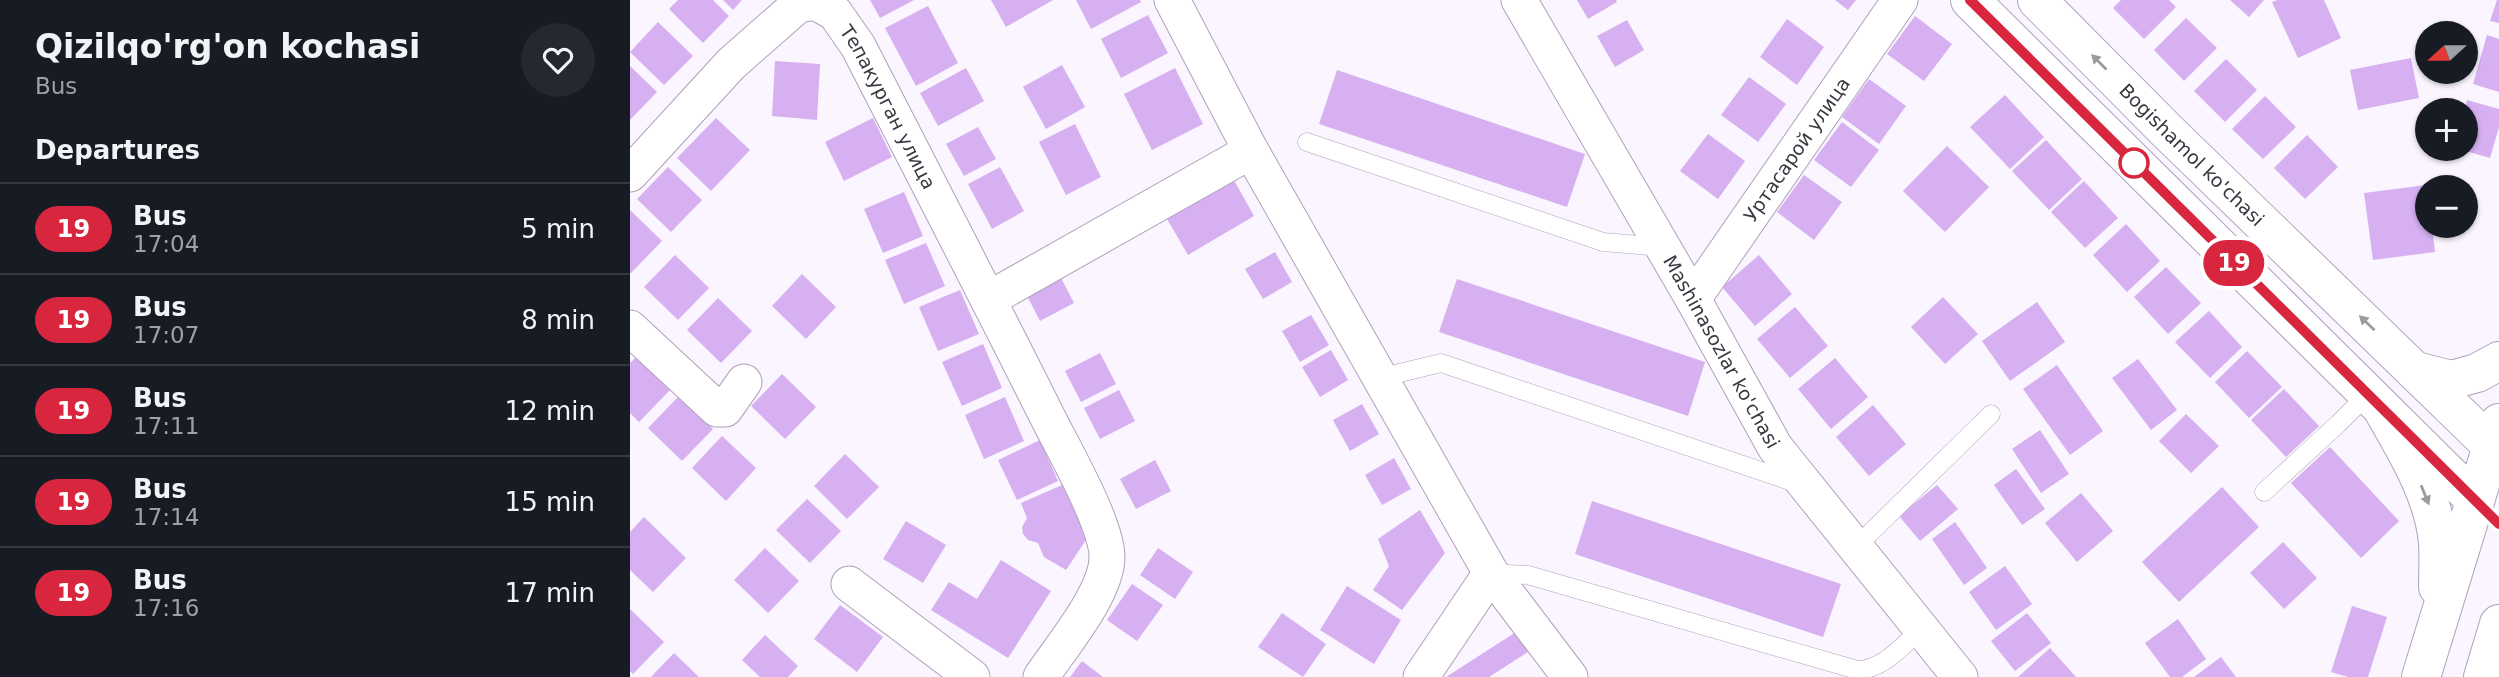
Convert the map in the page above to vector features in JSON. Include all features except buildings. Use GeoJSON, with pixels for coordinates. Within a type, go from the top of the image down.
{"type":"FeatureCollection","features":[{"type":"Feature","properties":{"kind":"main road"},"geometry":{"type":"LineString","coordinates":[[1970,0],[2487,512]]}},
{"type":"Feature","properties":{"kind":"main road","name":"Bogishamol ko'chasi"},"geometry":{"type":"LineString","coordinates":[[2037,0],[2167,131],[2416,371],[2496,440]]}},
{"type":"Feature","properties":{"kind":"main road"},"geometry":{"type":"LineString","coordinates":[[2416,371],[2451,380],[2477,373],[2499,361]]}},
{"type":"Feature","properties":{"kind":"main road"},"geometry":{"type":"LineString","coordinates":[[2375,403],[2412,461],[2430,508],[2438,542],[2437,624]]}},
{"type":"Feature","properties":{"kind":"main road"},"geometry":{"type":"LineString","coordinates":[[2421,677],[2437,624],[2487,512],[2496,440]]}},
{"type":"Feature","properties":{"kind":"main road"},"geometry":{"type":"LineString","coordinates":[[2483,677],[2499,624]]}},
{"type":"Feature","properties":{"kind":"street"},"geometry":{"type":"LineString","coordinates":[[1172,0],[1251,151],[1491,573],[1570,677]]}},
{"type":"Feature","properties":{"kind":"street","name":"Mashinasozlar ko'chasi"},"geometry":{"type":"LineString","coordinates":[[1519,0],[1693,299],[1775,447],[1960,677]]}},
{"type":"Feature","properties":{"kind":"street","name":"Уртасарой улица"},"geometry":{"type":"LineString","coordinates":[[1693,299],[1900,0]]}},
{"type":"Feature","properties":{"kind":"street","name":"Тепакурган улица"},"geometry":{"type":"LineString","coordinates":[[630,174],[731,64],[799,5],[815,2],[835,13],[858,46],[989,299],[1085,491],[1101,532],[1107,557],[1101,586],[1041,677]]}},
{"type":"Feature","properties":{"kind":"street"},"geometry":{"type":"LineString","coordinates":[[989,299],[1251,151]]}},
{"type":"Feature","properties":{"kind":"street"},"geometry":{"type":"LineString","coordinates":[[630,328],[717,410],[724,409],[744,383]]}},
{"type":"Feature","properties":{"kind":"street"},"geometry":{"type":"LineString","coordinates":[[1421,677],[1491,573]]}},
{"type":"Feature","properties":{"kind":"street"},"geometry":{"type":"LineString","coordinates":[[849,584],[972,677]]}},
{"type":"Feature","properties":{"kind":"lane"},"geometry":{"type":"LineString","coordinates":[[1307,142],[1603,242],[1662,247]]}},
{"type":"Feature","properties":{"kind":"lane"},"geometry":{"type":"LineString","coordinates":[[1380,377],[1441,363],[1806,486]]}},
{"type":"Feature","properties":{"kind":"lane"},"geometry":{"type":"LineString","coordinates":[[2264,492],[2338,424],[2375,403]]}},
{"type":"Feature","properties":{"kind":"lane"},"geometry":{"type":"LineString","coordinates":[[1856,547],[1990,414]]}},
{"type":"Feature","properties":{"kind":"lane"},"geometry":{"type":"LineString","coordinates":[[1491,573],[1528,575],[1857,670],[1869,670],[1880,665],[1921,629]]}},
{"type":"Feature","properties":{"kind":"bus line","name":"19"},"geometry":{"type":"LineString","coordinates":[[1970,0],[2499,524]]}}]}
